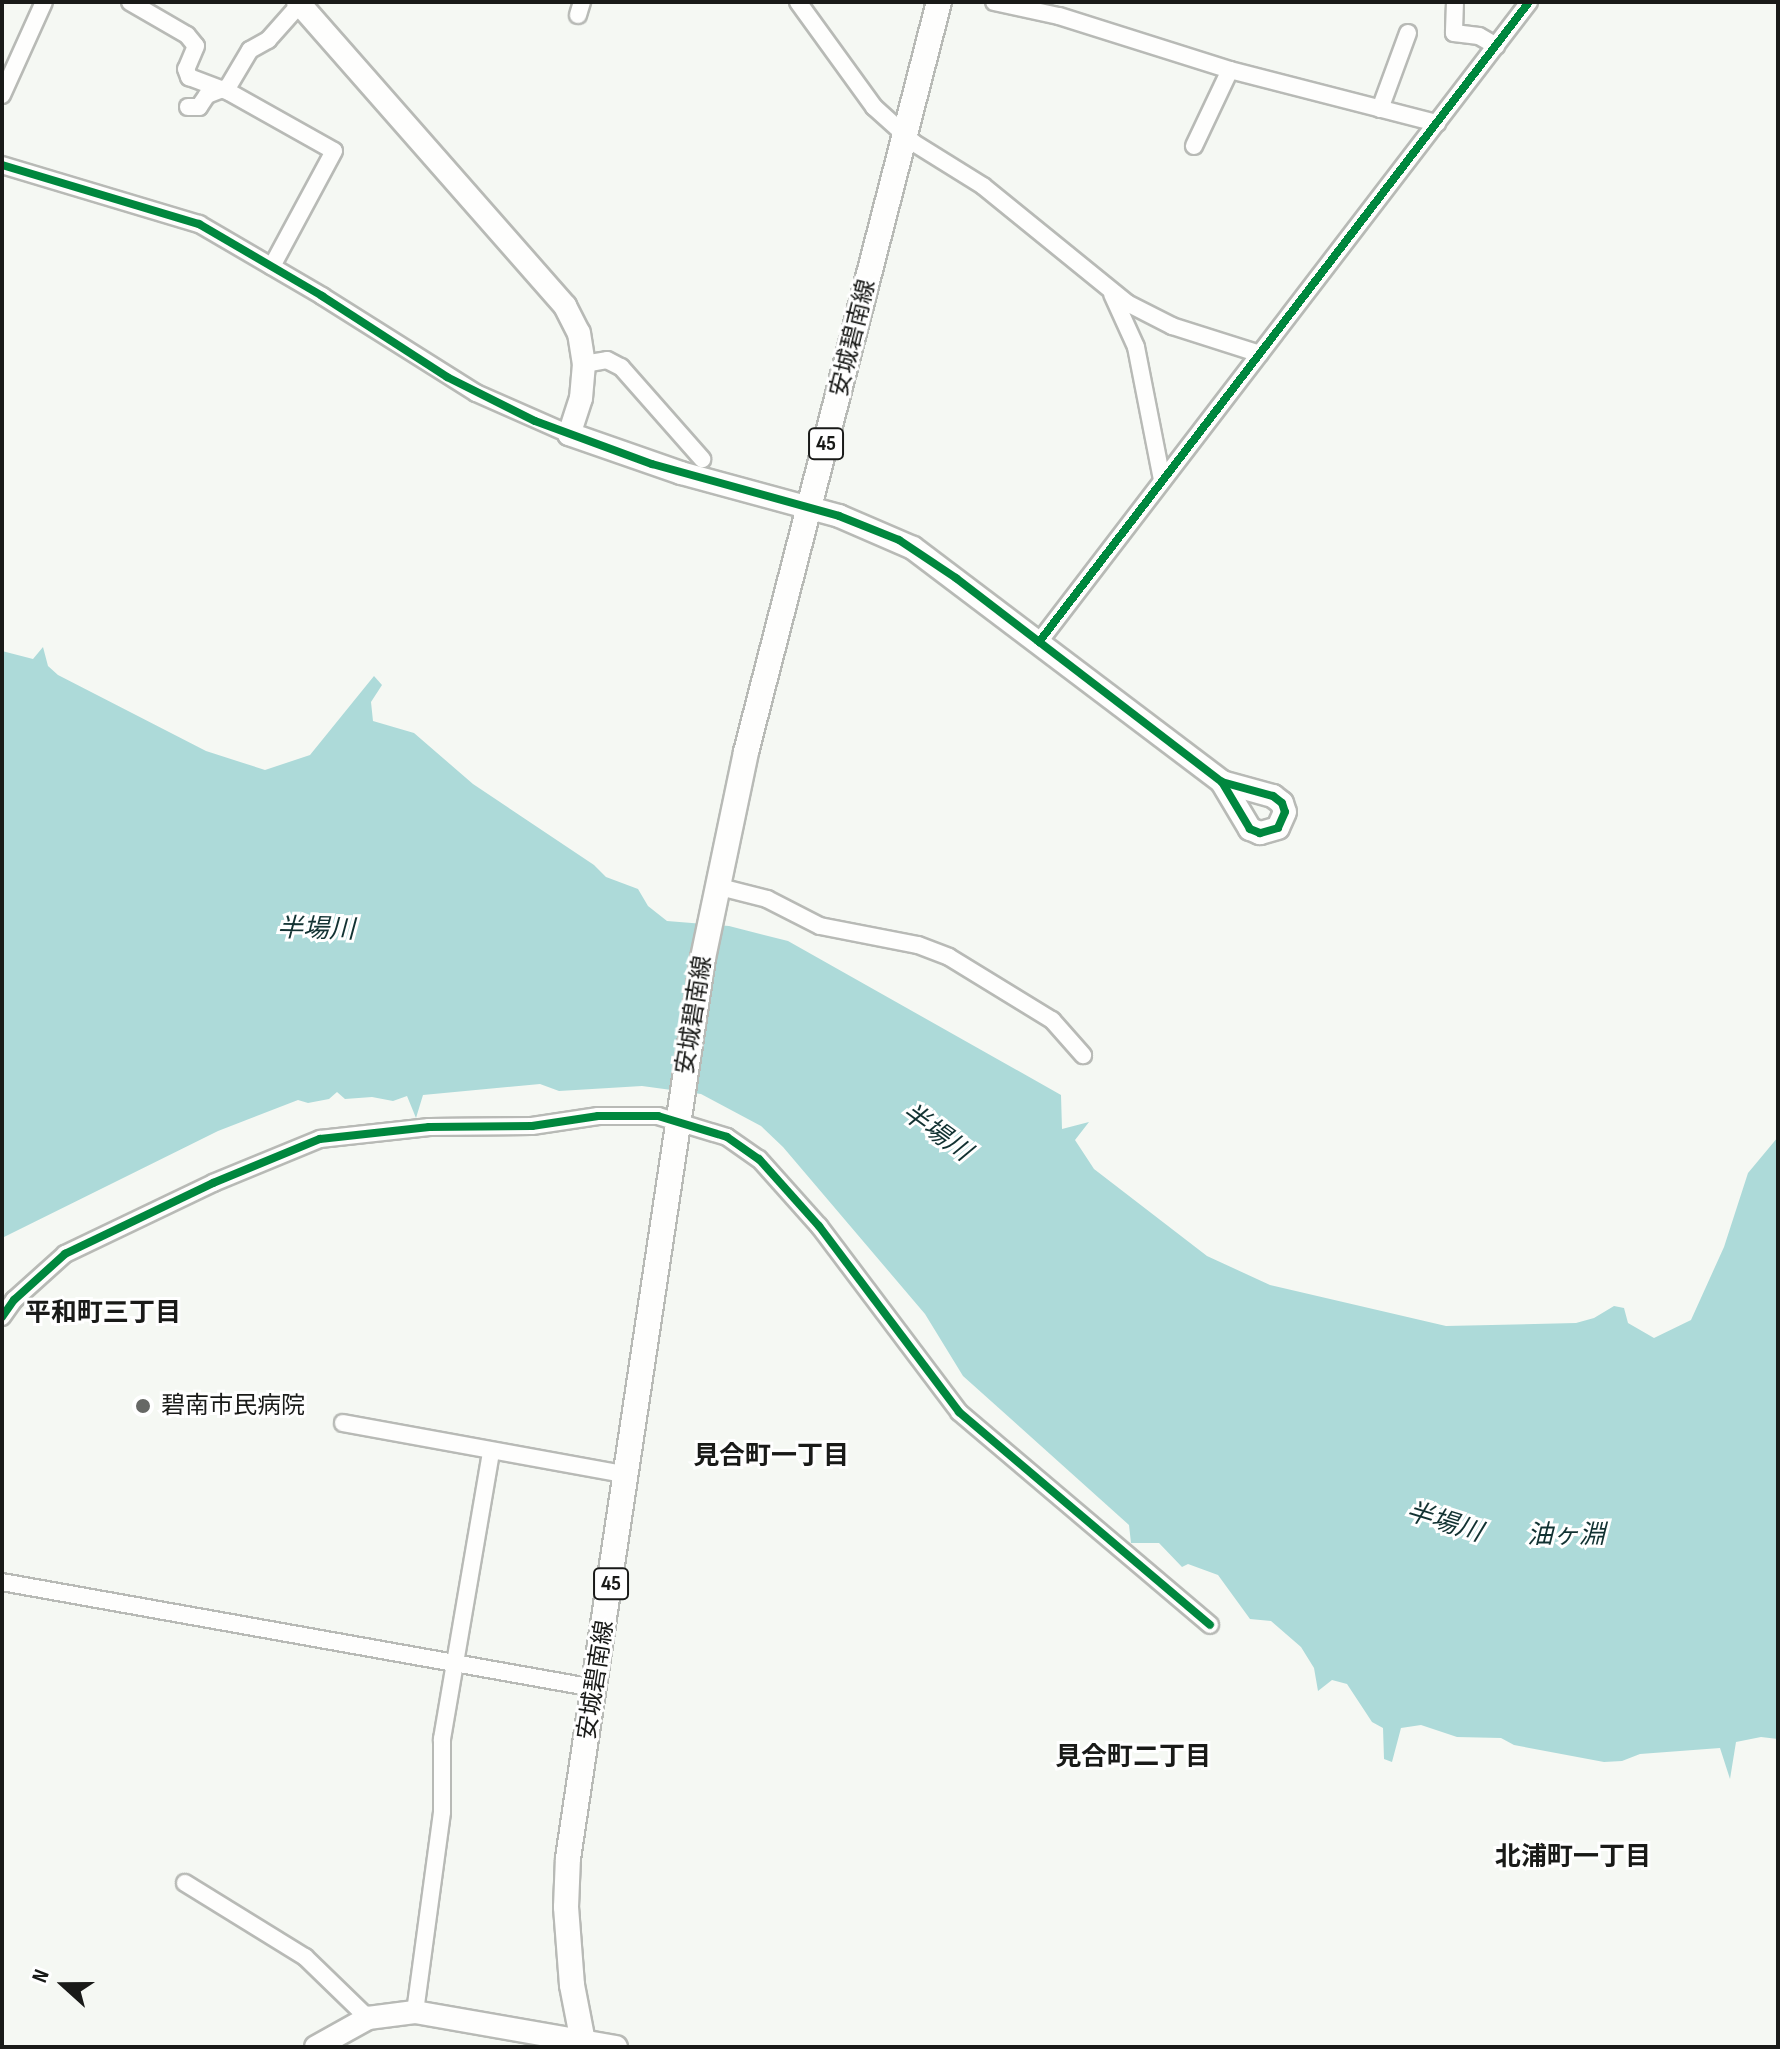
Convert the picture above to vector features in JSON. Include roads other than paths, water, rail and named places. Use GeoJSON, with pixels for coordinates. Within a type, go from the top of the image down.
{"type":"FeatureCollection","features":[{"type":"Feature","properties":{"kind":"main road","name":"安城碧南線"},"geometry":{"type":"LineString","coordinates":[[584,2044],[572,1985],[566,1907],[568,1858],[628,1475],[677,1115],[716,886],[746,752],[939,2]]}},
{"type":"Feature","properties":{"kind":"street"},"geometry":{"type":"LineString","coordinates":[[2,95],[44,2]]}},
{"type":"Feature","properties":{"kind":"street"},"geometry":{"type":"LineString","coordinates":[[130,2],[187,35],[196,46],[186,69],[189,77],[229,92],[334,151],[272,266]]}},
{"type":"Feature","properties":{"kind":"street"},"geometry":{"type":"LineString","coordinates":[[798,2],[867,98],[905,135],[983,186],[1110,291],[1158,320],[1260,354]]}},
{"type":"Feature","properties":{"kind":"street"},"geometry":{"type":"LineString","coordinates":[[994,2],[1059,16],[1230,70],[1437,123]]}},
{"type":"Feature","properties":{"kind":"street"},"geometry":{"type":"LineString","coordinates":[[1455,2],[1454,33],[1479,36],[1496,46]]}},
{"type":"Feature","properties":{"kind":"street"},"geometry":{"type":"LineString","coordinates":[[1039,642],[1529,2]]}},
{"type":"Feature","properties":{"kind":"street"},"geometry":{"type":"LineString","coordinates":[[188,107],[199,107],[207,95],[228,87],[256,43],[268,40],[299,3],[558,297],[579,333],[584,364],[581,398],[569,434]]}},
{"type":"Feature","properties":{"kind":"street"},"geometry":{"type":"LineString","coordinates":[[1380,109],[1408,33]]}},
{"type":"Feature","properties":{"kind":"street"},"geometry":{"type":"LineString","coordinates":[[1194,146],[1230,70]]}},
{"type":"Feature","properties":{"kind":"street"},"geometry":{"type":"LineString","coordinates":[[2,165],[199,224],[476,393],[569,434],[666,468],[872,528],[913,548],[1222,782]]}},
{"type":"Feature","properties":{"kind":"street"},"geometry":{"type":"LineString","coordinates":[[1110,291],[1136,347],[1162,480]]}},
{"type":"Feature","properties":{"kind":"street"},"geometry":{"type":"LineString","coordinates":[[584,364],[607,360],[621,367],[702,459]]}},
{"type":"Feature","properties":{"kind":"street"},"geometry":{"type":"LineString","coordinates":[[716,886],[767,899],[820,926],[904,941],[949,957],[1052,1020],[1083,1055]]}},
{"type":"Feature","properties":{"kind":"street"},"geometry":{"type":"LineString","coordinates":[[2,1317],[14,1300],[65,1254],[213,1183],[320,1139],[429,1127],[532,1126],[598,1116],[677,1115],[727,1137],[759,1159],[819,1226],[959,1412],[1210,1625]]}},
{"type":"Feature","properties":{"kind":"street"},"geometry":{"type":"LineString","coordinates":[[343,1423],[628,1475]]}},
{"type":"Feature","properties":{"kind":"street"},"geometry":{"type":"LineString","coordinates":[[415,2012],[442,1812],[442,1739],[491,1451]]}},
{"type":"Feature","properties":{"kind":"street"},"geometry":{"type":"LineString","coordinates":[[2,1582],[594,1688]]}},
{"type":"Feature","properties":{"kind":"street"},"geometry":{"type":"LineString","coordinates":[[185,1883],[305,1957],[368,2018]]}},
{"type":"Feature","properties":{"kind":"street"},"geometry":{"type":"LineString","coordinates":[[316,2047],[368,2018],[415,2012],[584,2044],[616,2047]]}},
{"type":"Feature","properties":{"kind":"water","name":"油ヶ淵"},"geometry":{"type":"Polygon","coordinates":[[[43,647],[48,666],[58,675],[206,751],[265,770],[310,755],[374,676],[382,685],[371,702],[373,721],[414,733],[473,784],[594,865],[606,877],[638,889],[648,906],[667,921],[729,926],[788,941],[1061,1095],[1062,1129],[1089,1122],[1075,1140],[1094,1169],[1207,1256],[1270,1285],[1446,1326],[1576,1323],[1594,1318],[1614,1306],[1624,1308],[1628,1323],[1654,1338],[1691,1320],[1724,1247],[1748,1173],[1778,1137],[1778,1739],[1761,1737],[1736,1742],[1730,1779],[1720,1748],[1640,1754],[1622,1761],[1604,1762],[1514,1745],[1501,1738],[1457,1737],[1421,1725],[1401,1728],[1392,1762],[1384,1759],[1383,1728],[1372,1722],[1347,1684],[1332,1680],[1318,1691],[1314,1668],[1301,1647],[1271,1621],[1250,1619],[1218,1575],[1188,1564],[1182,1567],[1159,1543],[1131,1543],[1129,1525],[963,1376],[925,1314],[783,1147],[761,1126],[701,1094],[642,1086],[559,1091],[540,1084],[423,1095],[416,1118],[407,1096],[393,1101],[372,1097],[345,1099],[337,1092],[329,1099],[308,1103],[298,1100],[218,1131],[2,1238],[2,651],[33,659],[43,647]]]}},
{"type":"Feature","properties":{"kind":"place","name":"碧南市民病院"},"geometry":{"type":"Point","coordinates":[143,1406]}},
{"type":"Feature","properties":{"kind":"district","name":"平和町三丁目"},"geometry":{"type":"Point","coordinates":[103,1314]}},
{"type":"Feature","properties":{"kind":"district","name":"見合町一丁目"},"geometry":{"type":"Point","coordinates":[771,1457]}},
{"type":"Feature","properties":{"kind":"district","name":"見合町二丁目"},"geometry":{"type":"Point","coordinates":[1133,1758]}},
{"type":"Feature","properties":{"kind":"district","name":"北浦町一丁目"},"geometry":{"type":"Point","coordinates":[1573,1858]}},
{"type":"Feature","properties":{"kind":"water label","name":"半場川"},"geometry":{"type":"Point","coordinates":[316,930]}},
{"type":"Feature","properties":{"kind":"water label","name":"半場川"},"geometry":{"type":"Point","coordinates":[936,1133]}},
{"type":"Feature","properties":{"kind":"water label","name":"半場川"},"geometry":{"type":"Point","coordinates":[1444,1523]}}]}
